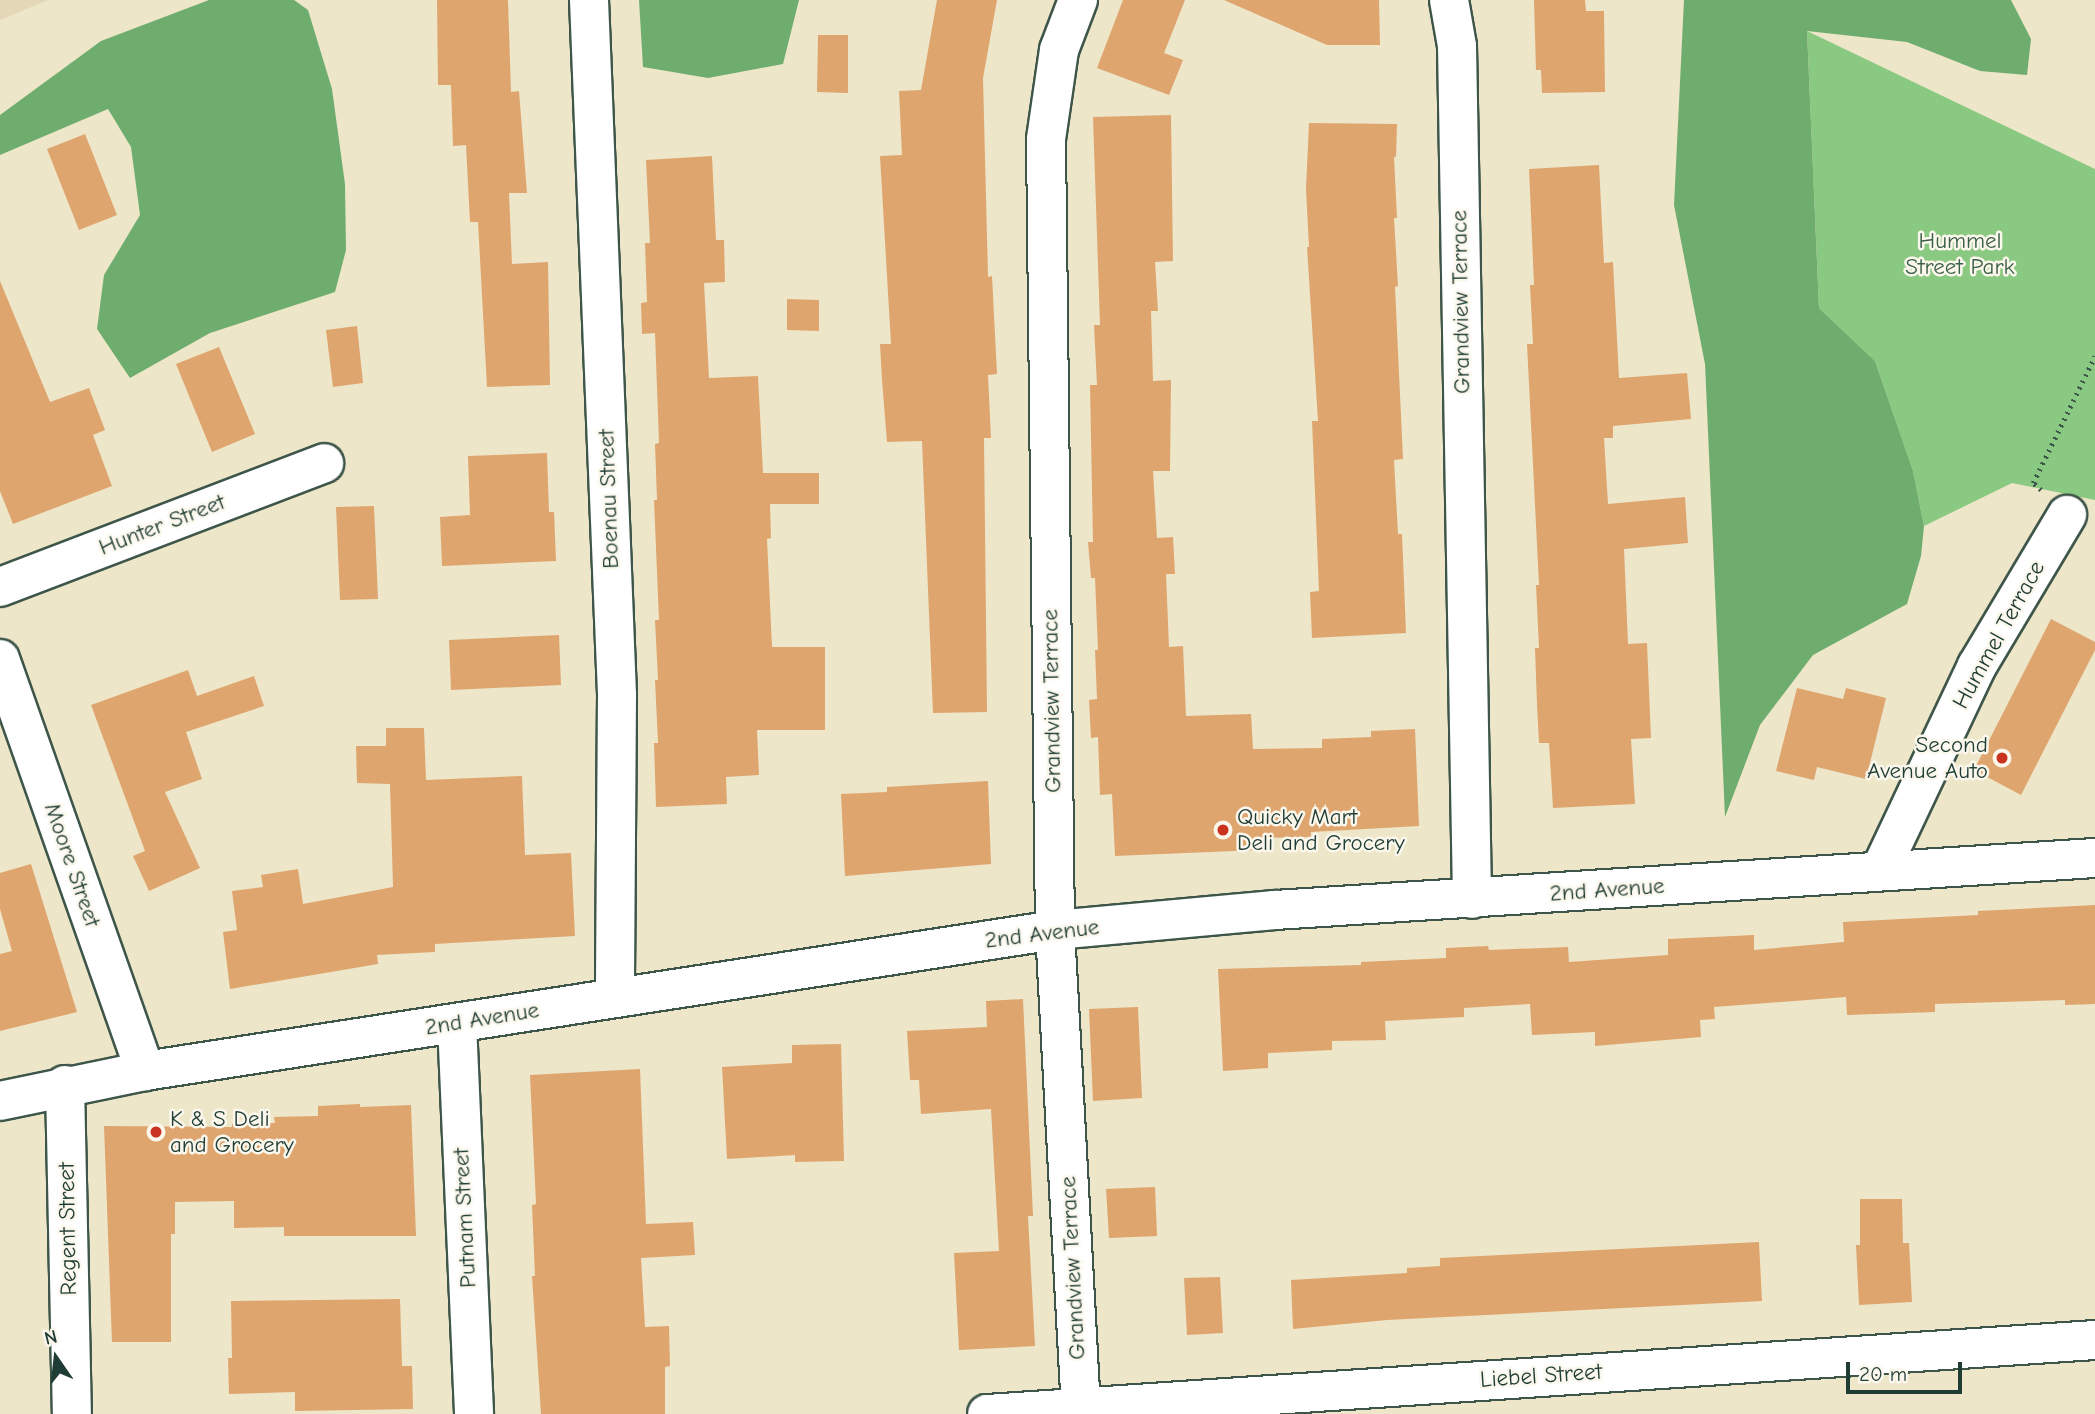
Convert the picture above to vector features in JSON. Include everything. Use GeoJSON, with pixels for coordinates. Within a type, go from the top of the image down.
{"type":"FeatureCollection","features":[{"type":"Feature","properties":{"kind":"street","name":"Boenau Street"},"geometry":{"type":"LineString","coordinates":[[589,0],[617,695],[615,998]]}},
{"type":"Feature","properties":{"kind":"street","name":"Grandview Terrace"},"geometry":{"type":"LineString","coordinates":[[1078,0],[1059,50],[1046,139],[1055,930],[1081,1406]]}},
{"type":"Feature","properties":{"kind":"street","name":"Grandview Terrace"},"geometry":{"type":"LineString","coordinates":[[1449,0],[1457,46],[1472,900]]}},
{"type":"Feature","properties":{"kind":"street","name":"Hunter Street"},"geometry":{"type":"LineString","coordinates":[[0,587],[324,464]]}},
{"type":"Feature","properties":{"kind":"street","name":"Hummel Terrace"},"geometry":{"type":"LineString","coordinates":[[1880,871],[1977,666],[2067,515]]}},
{"type":"Feature","properties":{"kind":"street","name":"Moore Street"},"geometry":{"type":"LineString","coordinates":[[0,659],[145,1071]]}},
{"type":"Feature","properties":{"kind":"street","name":"2nd Avenue"},"geometry":{"type":"LineString","coordinates":[[0,1101],[65,1085],[145,1071],[1055,930],[1275,910],[1472,900],[2095,858]]}},
{"type":"Feature","properties":{"kind":"street","name":"Putnam Street"},"geometry":{"type":"LineString","coordinates":[[457,1023],[474,1414]]}},
{"type":"Feature","properties":{"kind":"street","name":"Regent Street"},"geometry":{"type":"LineString","coordinates":[[65,1085],[72,1414]]}},
{"type":"Feature","properties":{"kind":"street","name":"Liebel Street"},"geometry":{"type":"LineString","coordinates":[[987,1414],[2095,1340]]}},
{"type":"Feature","properties":{"kind":"path"},"geometry":{"type":"LineString","coordinates":[[2067,515],[2033,483],[2095,356]]}},
{"type":"Feature","properties":{"kind":"shaded area"},"geometry":{"type":"Polygon","coordinates":[[[0,0],[48,0],[0,20],[0,0]]]}},
{"type":"Feature","properties":{"kind":"green space"},"geometry":{"type":"Polygon","coordinates":[[[209,0],[294,0],[308,10],[332,89],[345,184],[346,250],[335,292],[210,333],[130,378],[97,329],[104,275],[140,215],[131,147],[108,109],[0,155],[0,115],[101,41],[209,0]]]}},
{"type":"Feature","properties":{"kind":"green space"},"geometry":{"type":"Polygon","coordinates":[[[639,0],[799,0],[783,64],[708,78],[643,67],[639,0]]]}},
{"type":"Feature","properties":{"kind":"green space"},"geometry":{"type":"Polygon","coordinates":[[[1684,0],[2011,0],[2031,39],[2027,75],[1980,71],[1907,42],[1807,31],[1819,308],[1875,361],[1913,471],[1924,526],[1921,556],[1907,604],[1813,655],[1760,725],[1725,817],[1705,364],[1674,205],[1684,0]]]}},
{"type":"Feature","properties":{"kind":"green space","name":"Hummel Street Park"},"geometry":{"type":"Polygon","coordinates":[[[1807,31],[2095,169],[2095,500],[2012,483],[1924,526],[1913,471],[1875,361],[1819,308],[1807,31]]]}},
{"type":"Feature","properties":{"kind":"building"},"geometry":{"type":"Polygon","coordinates":[[[437,0],[508,0],[511,92],[519,91],[527,193],[509,193],[512,264],[548,262],[550,385],[487,387],[478,222],[470,222],[466,145],[453,146],[451,85],[438,85],[437,0]]]}},
{"type":"Feature","properties":{"kind":"building"},"geometry":{"type":"Polygon","coordinates":[[[937,0],[997,0],[983,78],[988,277],[992,276],[997,374],[988,375],[991,438],[984,438],[987,712],[933,713],[922,441],[887,442],[882,380],[880,344],[891,344],[880,156],[902,155],[899,91],[921,90],[937,0]]]}},
{"type":"Feature","properties":{"kind":"building"},"geometry":{"type":"Polygon","coordinates":[[[1123,0],[1185,0],[1164,53],[1183,60],[1169,95],[1097,68],[1123,0]]]}},
{"type":"Feature","properties":{"kind":"building"},"geometry":{"type":"Polygon","coordinates":[[[1224,0],[1379,0],[1380,45],[1327,45],[1224,0]]]}},
{"type":"Feature","properties":{"kind":"building"},"geometry":{"type":"Polygon","coordinates":[[[1534,0],[1585,0],[1586,11],[1604,11],[1605,92],[1542,93],[1541,70],[1536,70],[1534,0]]]}},
{"type":"Feature","properties":{"kind":"building"},"geometry":{"type":"Polygon","coordinates":[[[818,35],[848,35],[848,93],[817,92],[818,35]]]}},
{"type":"Feature","properties":{"kind":"building"},"geometry":{"type":"Polygon","coordinates":[[[1171,115],[1173,261],[1155,262],[1158,311],[1151,311],[1153,381],[1171,380],[1170,471],[1153,471],[1157,538],[1173,537],[1175,574],[1166,574],[1169,647],[1183,646],[1186,716],[1251,714],[1253,749],[1322,748],[1322,739],[1371,737],[1371,731],[1415,729],[1419,826],[1311,832],[1311,837],[1257,838],[1258,850],[1115,856],[1112,794],[1100,795],[1098,737],[1091,738],[1089,700],[1097,699],[1095,650],[1098,650],[1095,578],[1091,578],[1088,542],[1093,542],[1090,385],[1097,385],[1094,325],[1100,325],[1093,117],[1171,115]]]}},
{"type":"Feature","properties":{"kind":"building"},"geometry":{"type":"Polygon","coordinates":[[[1309,123],[1397,124],[1394,157],[1397,218],[1394,218],[1398,286],[1395,287],[1403,459],[1394,460],[1398,534],[1402,534],[1406,633],[1312,638],[1310,592],[1319,591],[1312,421],[1318,421],[1307,247],[1309,123]]]}},
{"type":"Feature","properties":{"kind":"building"},"geometry":{"type":"Polygon","coordinates":[[[85,134],[117,215],[79,230],[47,149],[85,134]]]}},
{"type":"Feature","properties":{"kind":"building"},"geometry":{"type":"Polygon","coordinates":[[[712,156],[716,240],[724,240],[725,282],[704,283],[709,378],[758,376],[763,473],[819,473],[819,504],[770,504],[771,538],[767,539],[772,647],[825,647],[825,730],[757,730],[759,775],[726,777],[727,804],[656,807],[654,743],[658,743],[655,680],[658,680],[655,620],[659,620],[654,500],[657,500],[655,444],[659,443],[655,333],[642,334],[641,303],[647,302],[645,243],[650,243],[646,160],[712,156]]]}},
{"type":"Feature","properties":{"kind":"building"},"geometry":{"type":"Polygon","coordinates":[[[1599,165],[1604,263],[1613,262],[1619,378],[1687,373],[1691,419],[1613,426],[1613,438],[1604,438],[1608,504],[1685,497],[1688,543],[1624,549],[1628,644],[1647,643],[1651,738],[1631,739],[1635,804],[1553,808],[1549,743],[1539,743],[1537,705],[1535,648],[1539,648],[1536,585],[1539,585],[1527,344],[1533,344],[1530,285],[1534,285],[1529,169],[1599,165]]]}},
{"type":"Feature","properties":{"kind":"building"},"geometry":{"type":"Polygon","coordinates":[[[0,281],[50,402],[89,388],[105,430],[93,435],[112,486],[13,524],[0,491],[0,281]]]}},
{"type":"Feature","properties":{"kind":"building"},"geometry":{"type":"Polygon","coordinates":[[[787,299],[819,300],[819,331],[787,330],[787,299]]]}},
{"type":"Feature","properties":{"kind":"building"},"geometry":{"type":"Polygon","coordinates":[[[357,326],[363,383],[333,387],[326,330],[357,326]]]}},
{"type":"Feature","properties":{"kind":"building"},"geometry":{"type":"Polygon","coordinates":[[[219,347],[255,434],[212,452],[176,364],[219,347]]]}},
{"type":"Feature","properties":{"kind":"building"},"geometry":{"type":"Polygon","coordinates":[[[547,453],[549,512],[554,512],[556,561],[442,566],[440,517],[470,515],[468,456],[547,453]]]}},
{"type":"Feature","properties":{"kind":"building"},"geometry":{"type":"Polygon","coordinates":[[[374,506],[378,599],[340,600],[336,507],[374,506]]]}},
{"type":"Feature","properties":{"kind":"building"},"geometry":{"type":"Polygon","coordinates":[[[2051,619],[2095,642],[2095,650],[2021,795],[1974,770],[2051,619]]]}},
{"type":"Feature","properties":{"kind":"building"},"geometry":{"type":"Polygon","coordinates":[[[559,635],[561,685],[451,690],[449,640],[559,635]]]}},
{"type":"Feature","properties":{"kind":"building"},"geometry":{"type":"Polygon","coordinates":[[[188,670],[197,696],[254,676],[264,706],[186,732],[202,779],[165,792],[200,868],[149,891],[133,856],[145,851],[91,705],[188,670]]]}},
{"type":"Feature","properties":{"kind":"building"},"geometry":{"type":"Polygon","coordinates":[[[1797,688],[1843,699],[1846,688],[1886,698],[1866,779],[1817,767],[1814,780],[1776,771],[1797,688]]]}},
{"type":"Feature","properties":{"kind":"building"},"geometry":{"type":"Polygon","coordinates":[[[386,728],[424,728],[426,780],[522,776],[525,855],[571,853],[575,936],[435,944],[435,952],[377,955],[378,964],[230,989],[223,932],[237,930],[232,891],[263,887],[261,875],[298,869],[303,904],[393,887],[390,784],[357,783],[356,746],[386,746],[386,728]]]}},
{"type":"Feature","properties":{"kind":"building"},"geometry":{"type":"Polygon","coordinates":[[[988,781],[991,864],[845,876],[841,794],[887,792],[887,787],[988,781]]]}},
{"type":"Feature","properties":{"kind":"building"},"geometry":{"type":"Polygon","coordinates":[[[31,864],[77,1012],[0,1031],[0,954],[12,951],[0,909],[0,873],[31,864]]]}},
{"type":"Feature","properties":{"kind":"building"},"geometry":{"type":"Polygon","coordinates":[[[2095,905],[2095,1004],[2065,1005],[2065,1000],[1935,1004],[1935,1012],[1847,1015],[1846,997],[1714,1007],[1715,1019],[1700,1020],[1701,1037],[1595,1046],[1595,1032],[1532,1035],[1530,1004],[1464,1008],[1464,1017],[1385,1021],[1386,1040],[1332,1041],[1332,1050],[1268,1053],[1268,1068],[1223,1071],[1218,969],[1361,965],[1361,962],[1446,958],[1446,948],[1488,946],[1489,950],[1568,947],[1569,962],[1668,955],[1668,939],[1754,935],[1754,950],[1844,942],[1843,922],[1978,915],[1978,911],[2095,905]]]}},
{"type":"Feature","properties":{"kind":"building"},"geometry":{"type":"Polygon","coordinates":[[[1023,999],[1033,1216],[1028,1216],[1035,1346],[959,1350],[954,1253],[999,1251],[991,1109],[921,1114],[919,1080],[910,1080],[907,1031],[987,1027],[986,1001],[1023,999]]]}},
{"type":"Feature","properties":{"kind":"building"},"geometry":{"type":"Polygon","coordinates":[[[1138,1007],[1142,1098],[1093,1101],[1089,1009],[1138,1007]]]}},
{"type":"Feature","properties":{"kind":"building"},"geometry":{"type":"Polygon","coordinates":[[[841,1044],[844,1161],[795,1162],[795,1155],[727,1159],[722,1067],[792,1063],[792,1045],[841,1044]]]}},
{"type":"Feature","properties":{"kind":"building"},"geometry":{"type":"Polygon","coordinates":[[[640,1069],[646,1224],[693,1222],[695,1255],[641,1258],[645,1327],[669,1326],[670,1366],[665,1367],[665,1414],[541,1414],[532,1276],[535,1276],[532,1205],[536,1204],[530,1075],[640,1069]]]}},
{"type":"Feature","properties":{"kind":"building"},"geometry":{"type":"Polygon","coordinates":[[[360,1104],[360,1107],[411,1105],[416,1236],[284,1236],[284,1227],[234,1228],[234,1201],[175,1202],[175,1234],[171,1234],[171,1342],[112,1342],[104,1126],[232,1127],[232,1124],[275,1123],[274,1117],[318,1116],[318,1106],[360,1104]]]}},
{"type":"Feature","properties":{"kind":"building"},"geometry":{"type":"Polygon","coordinates":[[[1155,1187],[1157,1236],[1109,1238],[1106,1189],[1155,1187]]]}},
{"type":"Feature","properties":{"kind":"building"},"geometry":{"type":"Polygon","coordinates":[[[1860,1199],[1902,1199],[1903,1243],[1909,1243],[1912,1302],[1859,1305],[1856,1245],[1860,1245],[1860,1199]]]}},
{"type":"Feature","properties":{"kind":"building"},"geometry":{"type":"Polygon","coordinates":[[[1759,1242],[1762,1301],[1387,1320],[1293,1329],[1291,1280],[1407,1273],[1407,1268],[1440,1266],[1440,1258],[1759,1242]]]}},
{"type":"Feature","properties":{"kind":"building"},"geometry":{"type":"Polygon","coordinates":[[[1220,1277],[1223,1333],[1187,1335],[1184,1278],[1220,1277]]]}},
{"type":"Feature","properties":{"kind":"building"},"geometry":{"type":"Polygon","coordinates":[[[400,1299],[402,1366],[412,1366],[413,1409],[295,1411],[295,1392],[229,1394],[228,1358],[232,1358],[231,1301],[400,1299]]]}},
{"type":"Feature","properties":{"kind":"place","name":"Second Avenue Auto"},"geometry":{"type":"Point","coordinates":[2002,758]}},
{"type":"Feature","properties":{"kind":"place","name":"Quicky Mart Deli and Grocery"},"geometry":{"type":"Point","coordinates":[1223,830]}},
{"type":"Feature","properties":{"kind":"place","name":"K & S Deli and Grocery"},"geometry":{"type":"Point","coordinates":[156,1132]}}]}
